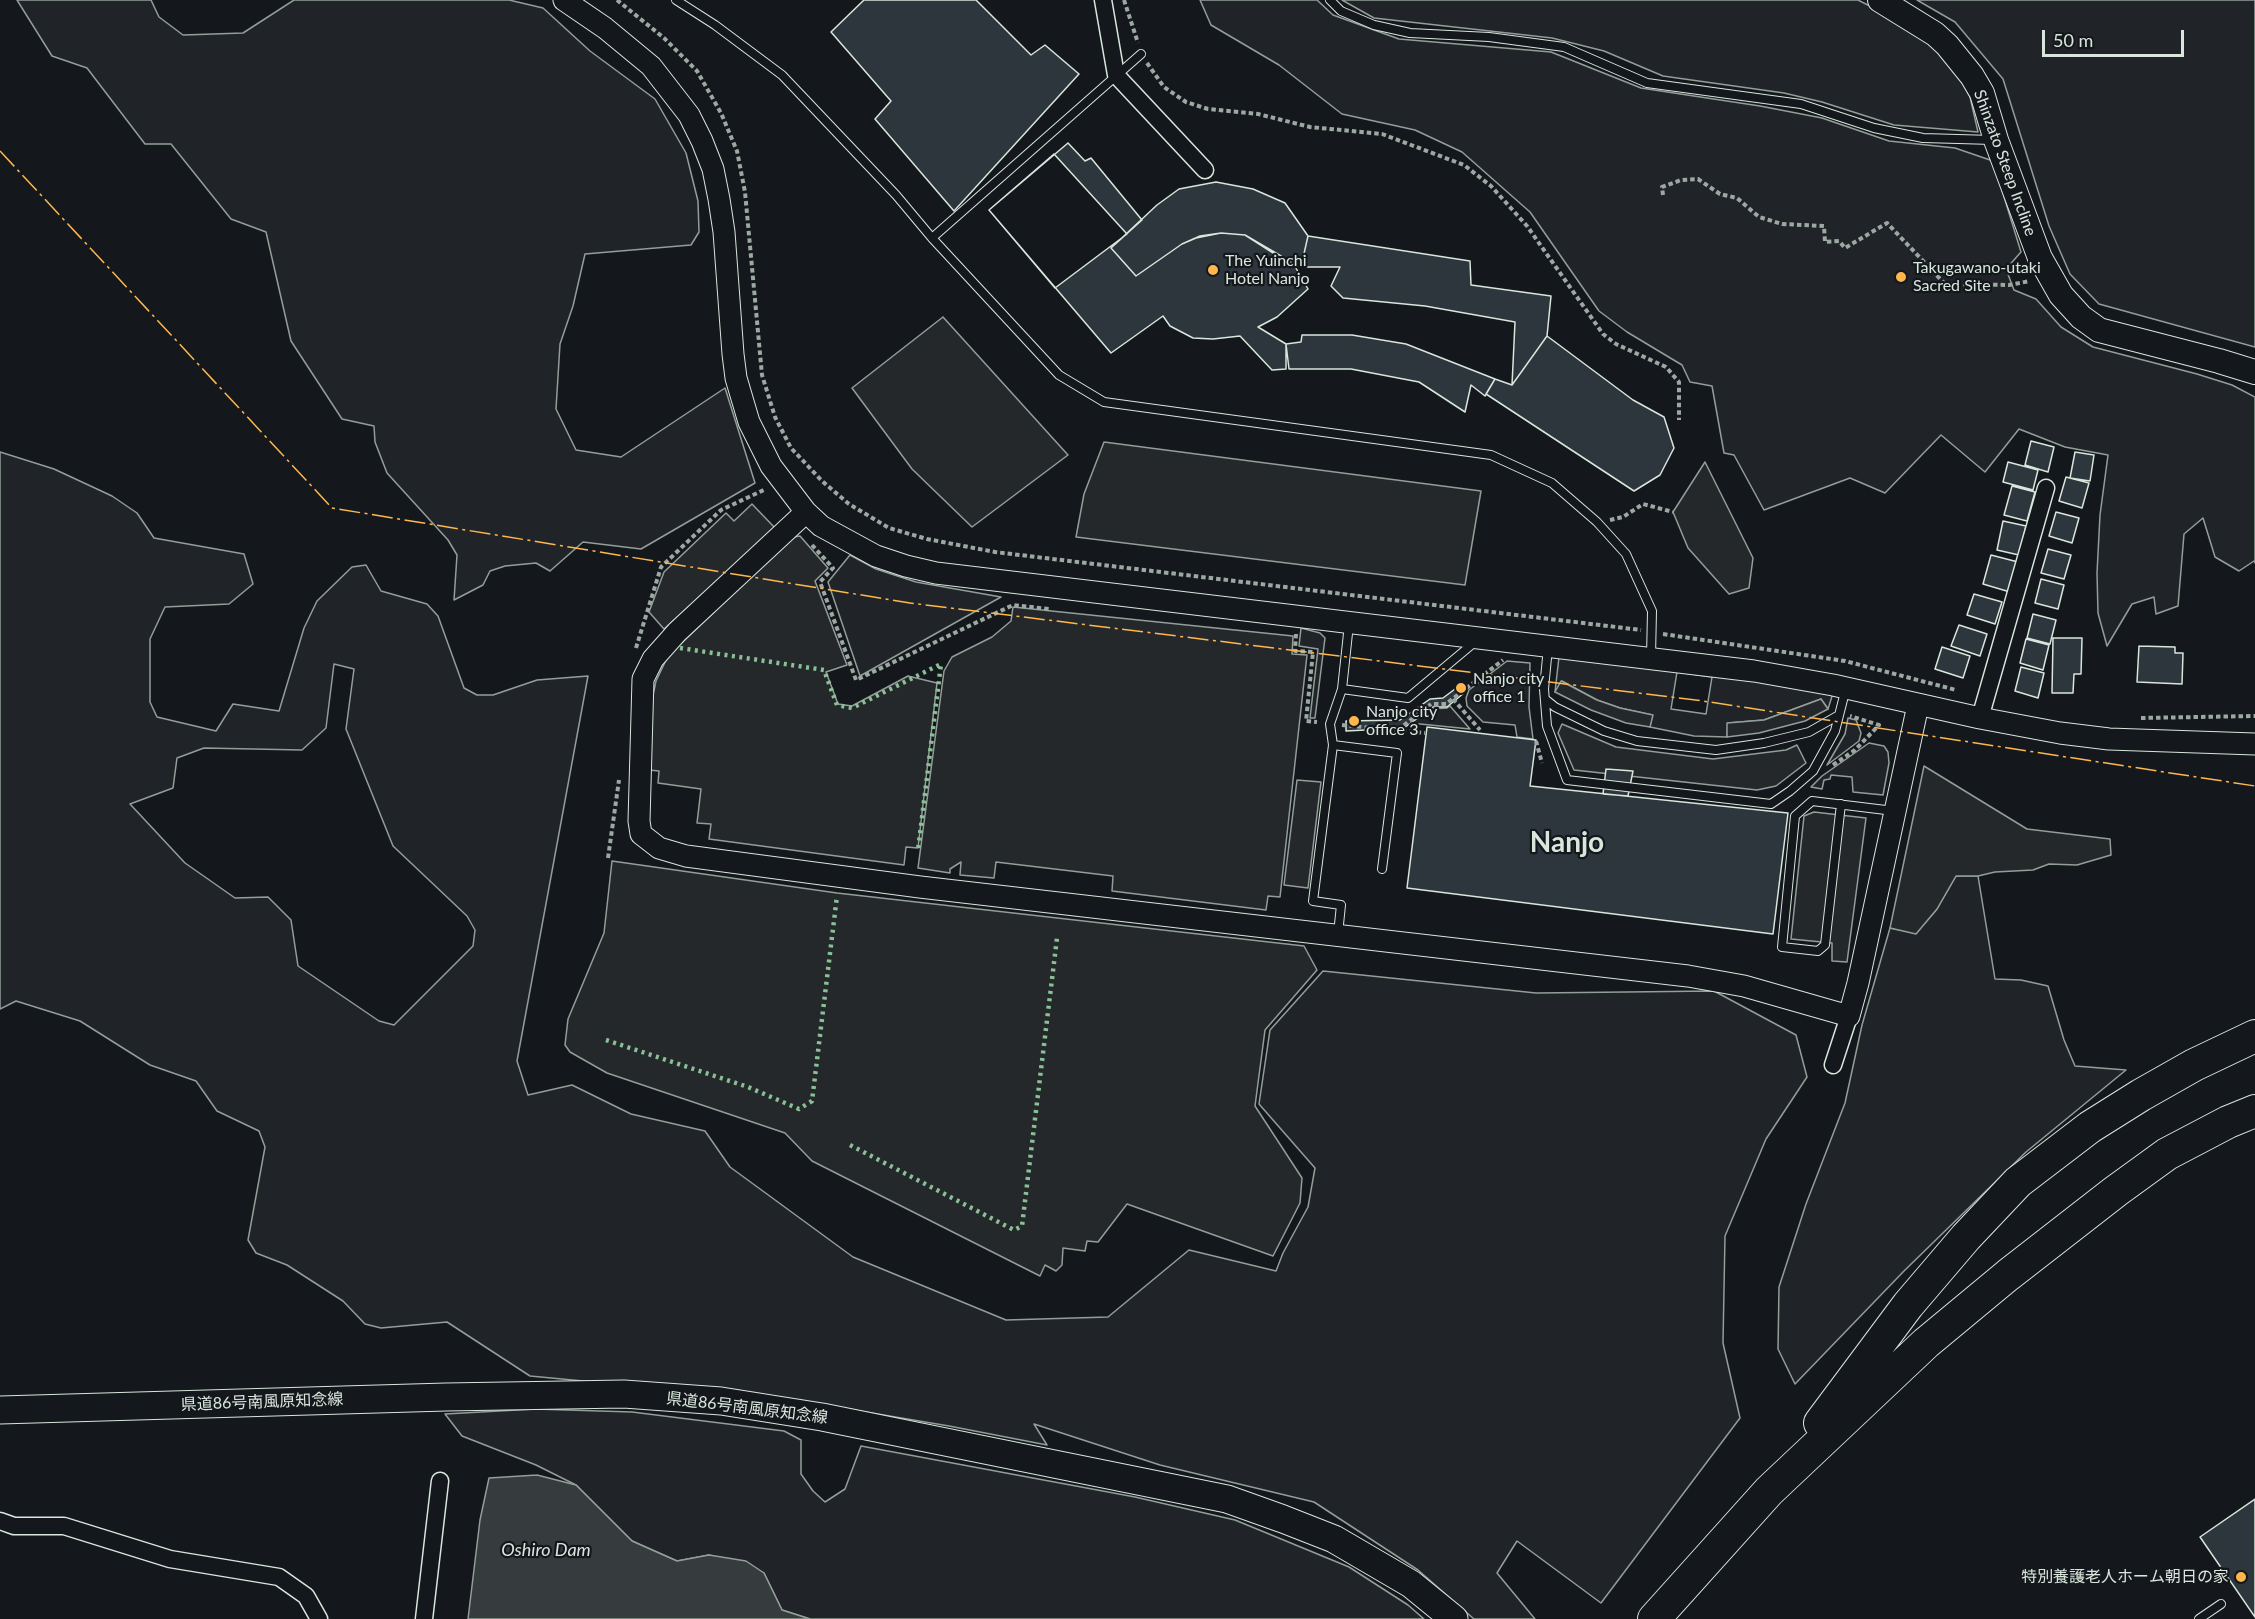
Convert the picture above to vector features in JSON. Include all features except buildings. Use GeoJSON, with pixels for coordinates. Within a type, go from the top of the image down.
{"type":"FeatureCollection","features":[{"type":"Feature","properties":{"kind":"highway"},"geometry":{"type":"LineString","coordinates":[[1769,1491],[1908,1305],[1966,1237],[2018,1182],[2090,1127],[2141,1095],[2194,1065],[2255,1036]]}},
{"type":"Feature","properties":{"kind":"highway"},"geometry":{"type":"LineString","coordinates":[[1654,1619],[1769,1491],[1926,1343],[2008,1275],[2167,1154],[2228,1122],[2255,1111]]}},
{"type":"Feature","properties":{"kind":"main road","name":"Shinzato Steep Incline"},"geometry":{"type":"LineString","coordinates":[[1880,0],[1935,34],[1958,57],[1972,76],[1982,93],[1996,140],[2047,273],[2070,306],[2099,330],[2255,372]]}},
{"type":"Feature","properties":{"kind":"main road","name":"県道86号南風原知念線"},"geometry":{"type":"LineString","coordinates":[[0,1410],[624,1394],[721,1401],[822,1417],[1227,1499],[1334,1539],[1411,1584],[1454,1619]]}},
{"type":"Feature","properties":{"kind":"street"},"geometry":{"type":"LineString","coordinates":[[564,0],[605,28],[651,66],[689,115],[713,169],[724,231],[733,354],[742,401],[759,446],[787,489],[800,517],[876,556],[906,567],[936,573],[1754,671],[1846,687],[1918,705],[1983,708],[2050,731],[2109,739],[2255,744]]}},
{"type":"Feature","properties":{"kind":"street"},"geometry":{"type":"LineString","coordinates":[[1103,0],[1116,75],[1205,170]]}},
{"type":"Feature","properties":{"kind":"street"},"geometry":{"type":"LineString","coordinates":[[1983,708],[2046,488]]}},
{"type":"Feature","properties":{"kind":"street"},"geometry":{"type":"LineString","coordinates":[[800,517],[677,632],[653,659],[643,679],[639,820],[641,834],[659,848],[686,856],[908,885],[1688,976],[1744,986],[1849,1016]]}},
{"type":"Feature","properties":{"kind":"street"},"geometry":{"type":"LineString","coordinates":[[1833,1065],[1858,983],[1918,705]]}},
{"type":"Feature","properties":{"kind":"street"},"geometry":{"type":"LineString","coordinates":[[424,1619],[440,1481]]}},
{"type":"Feature","properties":{"kind":"street"},"geometry":{"type":"LineString","coordinates":[[0,1521],[14,1526],[64,1526],[170,1559],[279,1577],[306,1596],[319,1619]]}},
{"type":"Feature","properties":{"kind":"lane"},"geometry":{"type":"LineString","coordinates":[[676,0],[715,25],[782,75],[896,195],[932,238],[1059,375],[1104,402],[1491,455],[1552,483],[1597,522],[1626,554],[1652,611],[1651,658]]}},
{"type":"Feature","properties":{"kind":"lane"},"geometry":{"type":"LineString","coordinates":[[1330,0],[1341,11],[1374,25],[1410,33],[1490,37],[1564,47],[1647,83],[1801,104],[1874,128],[1923,138],[1996,140]]}},
{"type":"Feature","properties":{"kind":"lane"},"geometry":{"type":"LineString","coordinates":[[932,238],[1141,54]]}},
{"type":"Feature","properties":{"kind":"lane"},"geometry":{"type":"LineString","coordinates":[[1338,936],[1341,905],[1313,901],[1333,745],[1330,724],[1342,689],[1349,622]]}},
{"type":"Feature","properties":{"kind":"lane"},"geometry":{"type":"LineString","coordinates":[[1342,689],[1408,698],[1481,637]]}},
{"type":"Feature","properties":{"kind":"lane"},"geometry":{"type":"LineString","coordinates":[[1548,646],[1545,699],[1547,726],[1567,780],[1771,804],[1813,771],[1835,730],[1846,687]]}},
{"type":"Feature","properties":{"kind":"lane"},"geometry":{"type":"LineString","coordinates":[[1545,699],[1555,707],[1604,731],[1637,741],[1716,750],[1764,743],[1809,732],[1839,715]]}},
{"type":"Feature","properties":{"kind":"lane"},"geometry":{"type":"LineString","coordinates":[[1333,745],[1396,753],[1382,869]]}},
{"type":"Feature","properties":{"kind":"lane"},"geometry":{"type":"LineString","coordinates":[[1841,804],[1825,945],[1818,951],[1782,947],[1795,816],[1812,801],[1841,804],[1895,811]]}},
{"type":"Feature","properties":{"kind":"lane"},"geometry":{"type":"LineString","coordinates":[[2199,1619],[2221,1604]]}},
{"type":"Feature","properties":{"kind":"path"},"geometry":{"type":"LineString","coordinates":[[617,0],[664,38],[696,71],[721,113],[737,151],[743,182],[762,375],[775,417],[791,448],[822,481],[849,504],[889,528],[927,539],[995,552],[1652,632],[1845,661],[1983,708]]}},
{"type":"Feature","properties":{"kind":"path"},"geometry":{"type":"LineString","coordinates":[[1124,0],[1141,54],[1164,87],[1186,102],[1208,109],[1258,114],[1310,127],[1382,134],[1464,165],[1491,186],[1527,226],[1603,334],[1616,344],[1666,367],[1679,382],[1679,420]]}},
{"type":"Feature","properties":{"kind":"path"},"geometry":{"type":"LineString","coordinates":[[1663,195],[1662,188],[1681,180],[1698,179],[1720,194],[1737,198],[1758,217],[1782,224],[1824,226],[1825,242],[1839,241],[1845,248],[1887,223],[1945,284],[2008,285],[2030,281],[2047,273]]}},
{"type":"Feature","properties":{"kind":"path"},"geometry":{"type":"LineString","coordinates":[[633,656],[661,567],[721,510],[766,489],[771,496]]}},
{"type":"Feature","properties":{"kind":"path"},"geometry":{"type":"LineString","coordinates":[[1623,517],[1643,504],[1673,512]]}},
{"type":"Feature","properties":{"kind":"path"},"geometry":{"type":"LineString","coordinates":[[800,517],[811,544],[833,568],[820,582],[856,680],[1013,605],[1059,610]]}},
{"type":"Feature","properties":{"kind":"path"},"geometry":{"type":"LineString","coordinates":[[1286,633],[1297,634],[1295,651],[1313,652],[1306,721],[1425,733]]}},
{"type":"Feature","properties":{"kind":"path"},"geometry":{"type":"LineString","coordinates":[[1398,730],[1431,704],[1446,704],[1507,657]]}},
{"type":"Feature","properties":{"kind":"path"},"geometry":{"type":"LineString","coordinates":[[1453,699],[1480,730]]}},
{"type":"Feature","properties":{"kind":"path"},"geometry":{"type":"LineString","coordinates":[[1839,715],[1879,725]]}},
{"type":"Feature","properties":{"kind":"path"},"geometry":{"type":"LineString","coordinates":[[2130,718],[2255,716]]}},
{"type":"Feature","properties":{"kind":"path"},"geometry":{"type":"LineString","coordinates":[[1535,734],[1542,763]]}},
{"type":"Feature","properties":{"kind":"path"},"geometry":{"type":"LineString","coordinates":[[608,858],[620,769]]}},
{"type":"Feature","properties":{"kind":"shaded area"},"geometry":{"type":"Polygon","coordinates":[[[17,0],[151,0],[159,17],[183,35],[243,33],[294,0],[509,0],[543,8],[590,51],[655,99],[686,153],[698,201],[699,232],[691,245],[585,254],[573,306],[560,344],[556,409],[576,450],[621,457],[725,388],[755,483],[641,549],[583,542],[550,571],[536,563],[505,566],[490,571],[483,585],[454,600],[457,555],[448,540],[387,473],[375,442],[374,426],[342,419],[291,341],[266,232],[231,219],[171,144],[145,144],[87,68],[52,56],[17,0]]]}},
{"type":"Feature","properties":{"kind":"shaded area"},"geometry":{"type":"Polygon","coordinates":[[[1200,0],[1317,0],[1333,15],[1399,39],[1551,52],[1641,88],[1822,118],[1889,141],[1955,148],[1993,161],[2021,252],[2006,269],[2014,290],[2036,299],[2061,327],[2093,347],[2197,374],[2232,385],[2255,397],[2255,563],[2254,561],[2239,571],[2215,557],[2203,518],[2184,534],[2178,606],[2156,614],[2154,597],[2132,604],[2107,646],[2098,613],[2097,573],[2100,515],[2108,455],[2065,447],[2019,429],[1985,472],[1941,435],[1885,493],[1850,478],[1764,510],[1734,455],[1724,453],[1712,386],[1690,382],[1682,365],[1627,332],[1599,311],[1530,212],[1462,152],[1415,130],[1342,114],[1279,65],[1211,25],[1200,0]]]}},
{"type":"Feature","properties":{"kind":"shaded area"},"geometry":{"type":"Polygon","coordinates":[[[1342,0],[1858,0],[1919,31],[1952,65],[1970,97],[1978,132],[1894,125],[1822,102],[1784,93],[1663,76],[1604,51],[1552,38],[1374,18],[1342,0]]]}},
{"type":"Feature","properties":{"kind":"shaded area"},"geometry":{"type":"Polygon","coordinates":[[[1917,0],[2255,0],[2255,347],[2099,304],[2070,274],[2049,226],[2003,79],[1955,22],[1917,0]]]}},
{"type":"Feature","properties":{"kind":"shaded area"},"geometry":{"type":"Polygon","coordinates":[[[943,317],[1068,455],[972,527],[912,469],[852,388],[943,317]]]}},
{"type":"Feature","properties":{"kind":"shaded area"},"geometry":{"type":"Polygon","coordinates":[[[1104,442],[1481,491],[1465,585],[1076,537],[1084,494],[1104,442]]]}},
{"type":"Feature","properties":{"kind":"shaded area"},"geometry":{"type":"Polygon","coordinates":[[[0,452],[54,469],[112,496],[137,513],[154,538],[244,554],[253,584],[229,604],[165,607],[150,639],[150,702],[157,717],[216,731],[233,704],[279,711],[304,628],[317,601],[352,567],[366,565],[381,591],[427,604],[438,616],[464,688],[477,695],[493,695],[537,680],[588,676],[517,1061],[528,1095],[572,1085],[631,1114],[705,1131],[730,1167],[853,1257],[1006,1320],[1108,1317],[1189,1250],[1276,1271],[1308,1207],[1315,1168],[1259,1104],[1270,1030],[1323,971],[1536,993],[1714,991],[1796,1035],[1807,1077],[1766,1139],[1725,1236],[1723,1343],[1740,1418],[1601,1603],[1517,1541],[1497,1573],[1535,1619],[1474,1619],[1418,1570],[1314,1502],[1160,1465],[1034,1424],[1047,1445],[806,1402],[530,1376],[447,1322],[381,1328],[365,1324],[343,1301],[287,1265],[256,1253],[248,1240],[265,1147],[259,1131],[217,1111],[196,1081],[150,1065],[80,1021],[16,1001],[0,1009],[0,452]],[[334,664],[326,728],[302,750],[204,748],[177,758],[173,788],[130,804],[185,863],[235,898],[268,897],[291,920],[298,966],[379,1021],[394,1025],[473,946],[475,930],[467,916],[393,846],[346,729],[354,669],[334,664]]]}},
{"type":"Feature","properties":{"kind":"shaded area"},"geometry":{"type":"Polygon","coordinates":[[[1705,462],[1753,558],[1749,588],[1729,594],[1688,548],[1673,512],[1705,462]]]}},
{"type":"Feature","properties":{"kind":"shaded area"},"geometry":{"type":"Polygon","coordinates":[[[752,504],[775,528],[664,629],[649,612],[664,572],[726,513],[734,521],[752,504]]]}},
{"type":"Feature","properties":{"kind":"shaded area"},"geometry":{"type":"Polygon","coordinates":[[[800,536],[828,568],[815,581],[847,665],[826,672],[838,704],[852,706],[908,676],[937,683],[918,848],[906,847],[904,865],[709,839],[711,824],[697,823],[701,789],[658,783],[659,771],[649,770],[652,700],[656,681],[668,656],[793,537],[800,536]]]}},
{"type":"Feature","properties":{"kind":"shaded area"},"geometry":{"type":"Polygon","coordinates":[[[850,555],[876,569],[916,582],[1001,597],[860,676],[828,582],[850,555]]]}},
{"type":"Feature","properties":{"kind":"shaded area"},"geometry":{"type":"Polygon","coordinates":[[[1013,607],[1293,636],[1292,654],[1307,655],[1280,897],[1268,896],[1266,910],[1112,891],[1113,876],[996,862],[994,878],[960,875],[961,862],[950,869],[950,873],[918,868],[944,671],[952,657],[992,637],[1011,621],[1013,607]]]}},
{"type":"Feature","properties":{"kind":"shaded area"},"geometry":{"type":"Polygon","coordinates":[[[1301,628],[1320,633],[1325,638],[1315,718],[1310,718],[1318,649],[1299,646],[1301,628]]]}},
{"type":"Feature","properties":{"kind":"shaded area"},"geometry":{"type":"Polygon","coordinates":[[[1559,657],[1763,680],[1833,693],[1828,709],[1821,699],[1764,720],[1728,723],[1727,737],[1694,736],[1650,727],[1652,715],[1597,700],[1562,681],[1555,692],[1559,657]],[[1677,672],[1671,709],[1706,714],[1712,677],[1677,672]]]}},
{"type":"Feature","properties":{"kind":"shaded area"},"geometry":{"type":"Polygon","coordinates":[[[1507,661],[1530,663],[1529,707],[1533,739],[1517,737],[1515,725],[1483,722],[1467,706],[1466,698],[1469,690],[1507,661]]]}},
{"type":"Feature","properties":{"kind":"shaded area"},"geometry":{"type":"Polygon","coordinates":[[[1561,681],[1597,700],[1653,715],[1650,727],[1626,723],[1591,710],[1555,692],[1561,681]]]}},
{"type":"Feature","properties":{"kind":"shaded area"},"geometry":{"type":"Polygon","coordinates":[[[1821,699],[1828,709],[1805,721],[1759,733],[1727,737],[1727,723],[1764,720],[1821,699]]]}},
{"type":"Feature","properties":{"kind":"shaded area"},"geometry":{"type":"Polygon","coordinates":[[[1450,706],[1470,729],[1410,723],[1431,709],[1450,706]]]}},
{"type":"Feature","properties":{"kind":"shaded area"},"geometry":{"type":"Polygon","coordinates":[[[1848,718],[1856,720],[1861,733],[1859,741],[1827,765],[1845,734],[1848,718]]]}},
{"type":"Feature","properties":{"kind":"shaded area"},"geometry":{"type":"Polygon","coordinates":[[[1562,724],[1616,747],[1713,759],[1786,750],[1797,745],[1806,763],[1776,786],[1757,790],[1574,770],[1558,733],[1562,724]]]}},
{"type":"Feature","properties":{"kind":"shaded area"},"geometry":{"type":"Polygon","coordinates":[[[1869,743],[1884,746],[1888,752],[1889,763],[1883,795],[1853,792],[1852,777],[1831,775],[1830,779],[1824,780],[1822,789],[1811,787],[1822,776],[1869,743]]]}},
{"type":"Feature","properties":{"kind":"shaded area"},"geometry":{"type":"Polygon","coordinates":[[[1924,766],[2027,829],[2110,839],[2111,855],[2077,865],[2049,864],[2033,870],[1956,876],[1937,909],[1916,934],[1890,928],[1924,766]]]}},
{"type":"Feature","properties":{"kind":"shaded area"},"geometry":{"type":"Polygon","coordinates":[[[1297,780],[1321,782],[1308,888],[1284,885],[1297,780]]]}},
{"type":"Feature","properties":{"kind":"shaded area"},"geometry":{"type":"Polygon","coordinates":[[[1814,812],[1866,818],[1847,962],[1832,961],[1832,943],[1791,939],[1804,816],[1814,812]]]}},
{"type":"Feature","properties":{"kind":"shaded area"},"geometry":{"type":"Polygon","coordinates":[[[612,861],[837,893],[1304,946],[1317,970],[1265,1030],[1255,1106],[1302,1178],[1300,1203],[1273,1256],[1127,1204],[1098,1242],[1087,1241],[1085,1251],[1063,1248],[1062,1265],[1056,1271],[1045,1265],[1040,1276],[812,1161],[785,1133],[607,1073],[570,1052],[565,1045],[568,1019],[604,933],[612,861]]]}},
{"type":"Feature","properties":{"kind":"shaded area"},"geometry":{"type":"Polygon","coordinates":[[[1956,876],[1978,876],[1995,979],[2021,980],[2048,986],[2064,1040],[2075,1066],[2126,1070],[2026,1152],[1904,1271],[1795,1384],[1778,1349],[1779,1287],[1806,1204],[1845,1103],[1862,1025],[1890,928],[1916,933],[1937,909],[1956,876]]]}},
{"type":"Feature","properties":{"kind":"shaded area"},"geometry":{"type":"Polygon","coordinates":[[[535,1409],[632,1412],[784,1431],[801,1440],[801,1474],[813,1491],[825,1502],[845,1489],[861,1446],[1135,1497],[1235,1520],[1349,1567],[1408,1605],[1424,1619],[810,1619],[782,1610],[764,1573],[709,1555],[677,1561],[632,1541],[576,1485],[536,1465],[462,1436],[445,1414],[535,1409]]]}},
{"type":"Feature","properties":{"kind":"water","name":"Oshiro Dam"},"geometry":{"type":"Polygon","coordinates":[[[537,1475],[576,1485],[632,1541],[677,1561],[709,1555],[746,1561],[764,1573],[782,1610],[810,1619],[468,1619],[480,1520],[489,1478],[537,1475]]]}},
{"type":"Feature","properties":{"kind":"hedge"},"geometry":{"type":"LineString","coordinates":[[680,648],[824,670],[837,705],[852,708],[941,664],[918,850]]}},
{"type":"Feature","properties":{"kind":"hedge"},"geometry":{"type":"LineString","coordinates":[[606,1040],[748,1087],[799,1109],[812,1101],[837,896]]}},
{"type":"Feature","properties":{"kind":"hedge"},"geometry":{"type":"LineString","coordinates":[[850,1145],[1014,1230],[1022,1226],[1057,938]]}},
{"type":"Feature","properties":{"kind":"power"},"geometry":{"type":"LineString","coordinates":[[0,151],[332,508],[910,603],[1703,701],[2255,786]]}},
{"type":"Feature","properties":{"kind":"place","name":"The Yuinchi Hotel Nanjo"},"geometry":{"type":"Point","coordinates":[1213,270]}},
{"type":"Feature","properties":{"kind":"place","name":"Takugawano-utaki Sacred Site"},"geometry":{"type":"Point","coordinates":[1901,277]}},
{"type":"Feature","properties":{"kind":"place","name":"Nanjo city office 1"},"geometry":{"type":"Point","coordinates":[1461,688]}},
{"type":"Feature","properties":{"kind":"place","name":"Nanjo city office 3"},"geometry":{"type":"Point","coordinates":[1354,721]}},
{"type":"Feature","properties":{"kind":"place","name":"特別養護老人ホーム朝日の家"},"geometry":{"type":"Point","coordinates":[2241,1577]}},
{"type":"Feature","properties":{"kind":"district","name":"Nanjo"},"geometry":{"type":"Point","coordinates":[1567,843]}}]}
